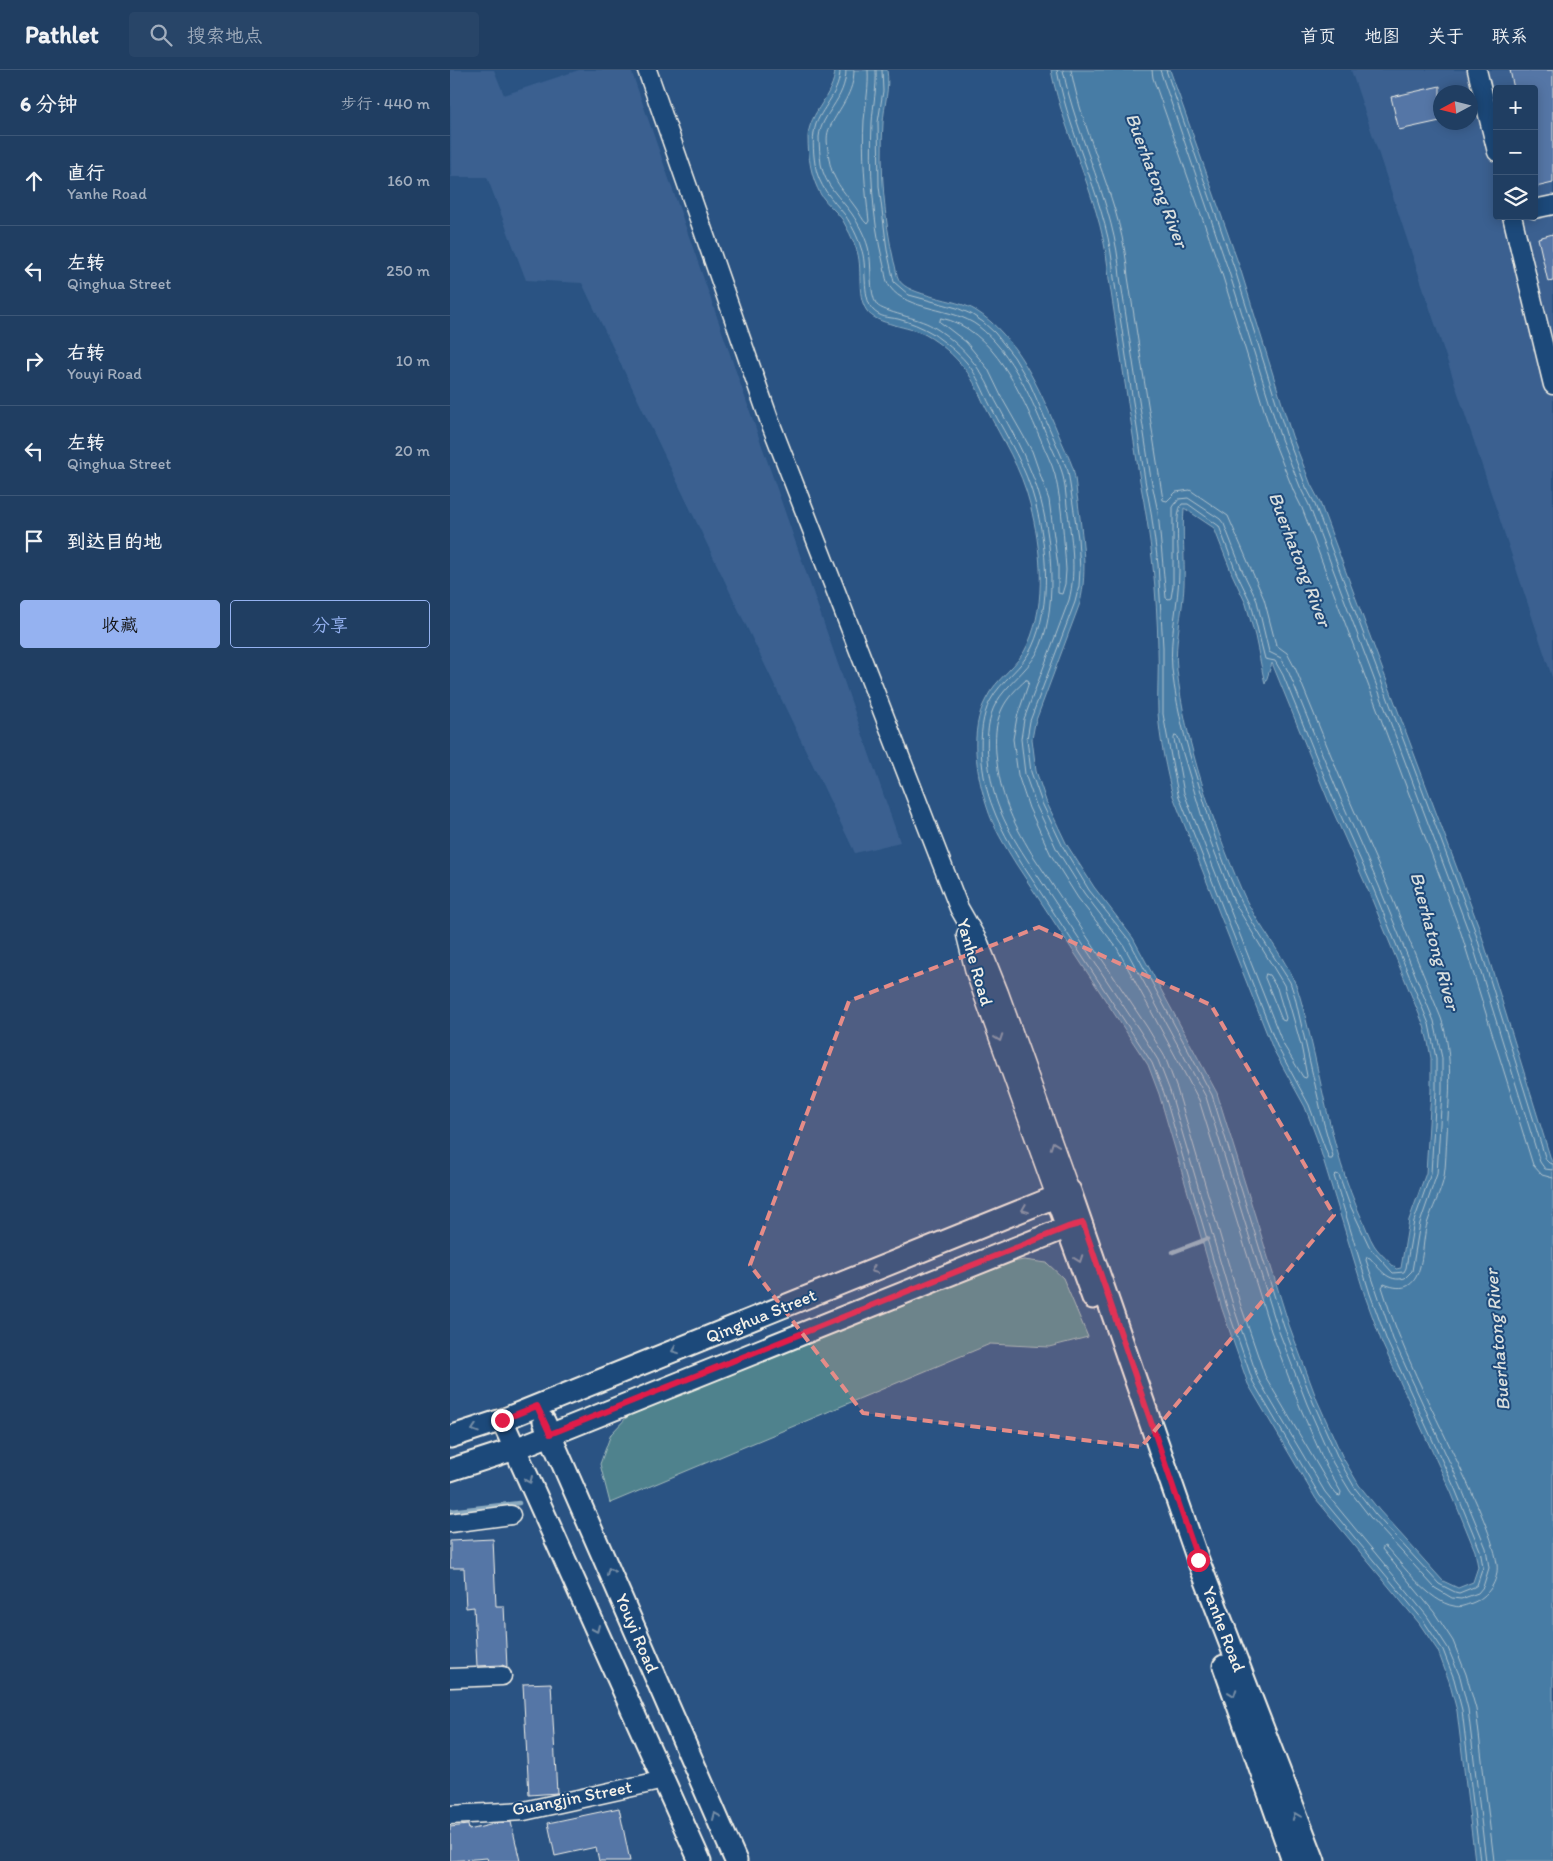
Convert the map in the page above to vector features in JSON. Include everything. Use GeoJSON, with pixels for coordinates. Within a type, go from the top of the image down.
{"type":"FeatureCollection","features":[{"type":"Feature","properties":{"kind":"main road","name":"Yanhe Road"},"geometry":{"type":"LineString","coordinates":[[1063,1194],[1198,1560],[1314,1861]]}},
{"type":"Feature","properties":{"kind":"main road","name":"Qinghua Street"},"geometry":{"type":"LineString","coordinates":[[450,1437],[502,1420],[1063,1194]]}},
{"type":"Feature","properties":{"kind":"main road","name":"Yanhe Road"},"geometry":{"type":"LineString","coordinates":[[1075,1225],[1293,1861]]}},
{"type":"Feature","properties":{"kind":"main road","name":"Qinghua Street"},"geometry":{"type":"LineString","coordinates":[[450,1470],[515,1448],[1075,1225]]}},
{"type":"Feature","properties":{"kind":"main road","name":"Youyi Road"},"geometry":{"type":"LineString","coordinates":[[537,1406],[736,1861]]}},
{"type":"Feature","properties":{"kind":"main road","name":"Youyi Road"},"geometry":{"type":"LineString","coordinates":[[502,1420],[700,1861]]}},
{"type":"Feature","properties":{"kind":"street","name":"Yanhe Road"},"geometry":{"type":"LineString","coordinates":[[647,70],[770,422],[959,908],[979,943],[998,993],[1063,1194]]}},
{"type":"Feature","properties":{"kind":"street"},"geometry":{"type":"LineString","coordinates":[[1477,70],[1493,136]]}},
{"type":"Feature","properties":{"kind":"street"},"geometry":{"type":"LineString","coordinates":[[1538,208],[1553,205]]}},
{"type":"Feature","properties":{"kind":"street"},"geometry":{"type":"LineString","coordinates":[[1513,220],[1553,385]]}},
{"type":"Feature","properties":{"kind":"street"},"geometry":{"type":"LineString","coordinates":[[450,1523],[511,1515]]}},
{"type":"Feature","properties":{"kind":"street"},"geometry":{"type":"LineString","coordinates":[[450,1678],[502,1676]]}},
{"type":"Feature","properties":{"kind":"street","name":"Guangjin Street"},"geometry":{"type":"LineString","coordinates":[[450,1815],[524,1811],[664,1780]]}},
{"type":"Feature","properties":{"kind":"highlighted area"},"geometry":{"type":"Polygon","coordinates":[[[1039,927],[1211,1005],[1334,1215],[1141,1447],[863,1413],[750,1265],[849,1001],[1039,927]]]}},
{"type":"Feature","properties":{"kind":"shaded area"},"geometry":{"type":"Polygon","coordinates":[[[450,70],[494,70],[504,95],[579,70],[631,70],[900,842],[855,853],[582,283],[526,280],[487,177],[451,177],[450,70]]]}},
{"type":"Feature","properties":{"kind":"shaded area"},"geometry":{"type":"Polygon","coordinates":[[[1351,70],[1553,70],[1553,680],[1351,70]]]}},
{"type":"Feature","properties":{"kind":"green space"},"geometry":{"type":"Polygon","coordinates":[[[1024,1260],[1047,1263],[1063,1278],[1088,1337],[1049,1347],[990,1344],[610,1503],[600,1464],[611,1434],[629,1415],[652,1404],[997,1265],[1024,1260]]]}},
{"type":"Feature","properties":{"kind":"water","name":"Buerhatong River"},"geometry":{"type":"Polygon","coordinates":[[[835,70],[887,70],[888,83],[882,140],[883,175],[885,211],[898,278],[912,290],[975,310],[1003,334],[1026,365],[1035,382],[1073,468],[1082,540],[1084,578],[1080,603],[1035,723],[1032,739],[1036,771],[1046,801],[1067,845],[1094,887],[1133,938],[1217,1093],[1289,1325],[1317,1400],[1343,1458],[1359,1485],[1379,1510],[1443,1581],[1458,1588],[1473,1582],[1478,1567],[1475,1551],[1451,1492],[1382,1343],[1365,1296],[1317,1139],[1305,1107],[1273,1049],[1173,796],[1160,734],[1153,564],[1106,252],[1100,225],[1065,122],[1051,70],[1170,70],[1240,268],[1292,436],[1311,485],[1319,500],[1479,927],[1553,1166],[1553,1861],[1475,1861],[1457,1711],[1438,1651],[1419,1623],[1316,1499],[1248,1384],[1222,1309],[1159,1094],[1148,1065],[1016,864],[993,822],[983,794],[977,766],[977,724],[990,692],[1024,652],[1034,628],[1038,611],[1040,575],[1034,521],[1017,467],[968,373],[951,354],[931,338],[872,316],[863,304],[855,245],[842,219],[821,195],[812,174],[809,160],[809,128],[834,79],[835,70]],[[1184,508],[1184,585],[1176,659],[1186,725],[1193,754],[1211,811],[1242,891],[1295,983],[1307,1025],[1333,1137],[1351,1192],[1374,1245],[1396,1269],[1401,1268],[1409,1220],[1426,1173],[1431,1058],[1424,1026],[1272,663],[1265,684],[1246,604],[1214,528],[1184,508]]]}},
{"type":"Feature","properties":{"kind":"building"},"geometry":{"type":"Polygon","coordinates":[[[1510,70],[1553,70],[1553,183],[1538,187],[1538,85],[1513,85],[1510,70]]]}},
{"type":"Feature","properties":{"kind":"building"},"geometry":{"type":"Polygon","coordinates":[[[1433,88],[1433,123],[1399,130],[1391,97],[1433,88]]]}},
{"type":"Feature","properties":{"kind":"building"},"geometry":{"type":"Polygon","coordinates":[[[1553,234],[1553,281],[1548,282],[1538,238],[1553,234]]]}},
{"type":"Feature","properties":{"kind":"building"},"geometry":{"type":"Polygon","coordinates":[[[493,1539],[496,1606],[504,1606],[507,1667],[502,1665],[477,1666],[474,1607],[466,1608],[464,1568],[450,1568],[450,1541],[493,1539]]]}},
{"type":"Feature","properties":{"kind":"building"},"geometry":{"type":"Polygon","coordinates":[[[551,1683],[557,1793],[529,1795],[523,1684],[551,1683]]]}},
{"type":"Feature","properties":{"kind":"building"},"geometry":{"type":"Polygon","coordinates":[[[619,1808],[630,1861],[599,1861],[596,1847],[555,1856],[548,1823],[619,1808]]]}},
{"type":"Feature","properties":{"kind":"building"},"geometry":{"type":"Polygon","coordinates":[[[511,1822],[520,1861],[488,1861],[487,1858],[450,1861],[450,1827],[468,1825],[469,1830],[511,1822]]]}},
{"type":"Feature","properties":{"kind":"waterway"},"geometry":{"type":"LineString","coordinates":[[1173,1252],[1207,1239]]}},
{"type":"Feature","properties":{"kind":"waterway"},"geometry":{"type":"LineString","coordinates":[[450,1511],[519,1503]]}},
{"type":"Feature","properties":{"kind":"route"},"geometry":{"type":"LineString","coordinates":[[502,1420],[537,1406],[550,1434],[1068,1227],[1083,1223],[1198,1560]]}}]}
